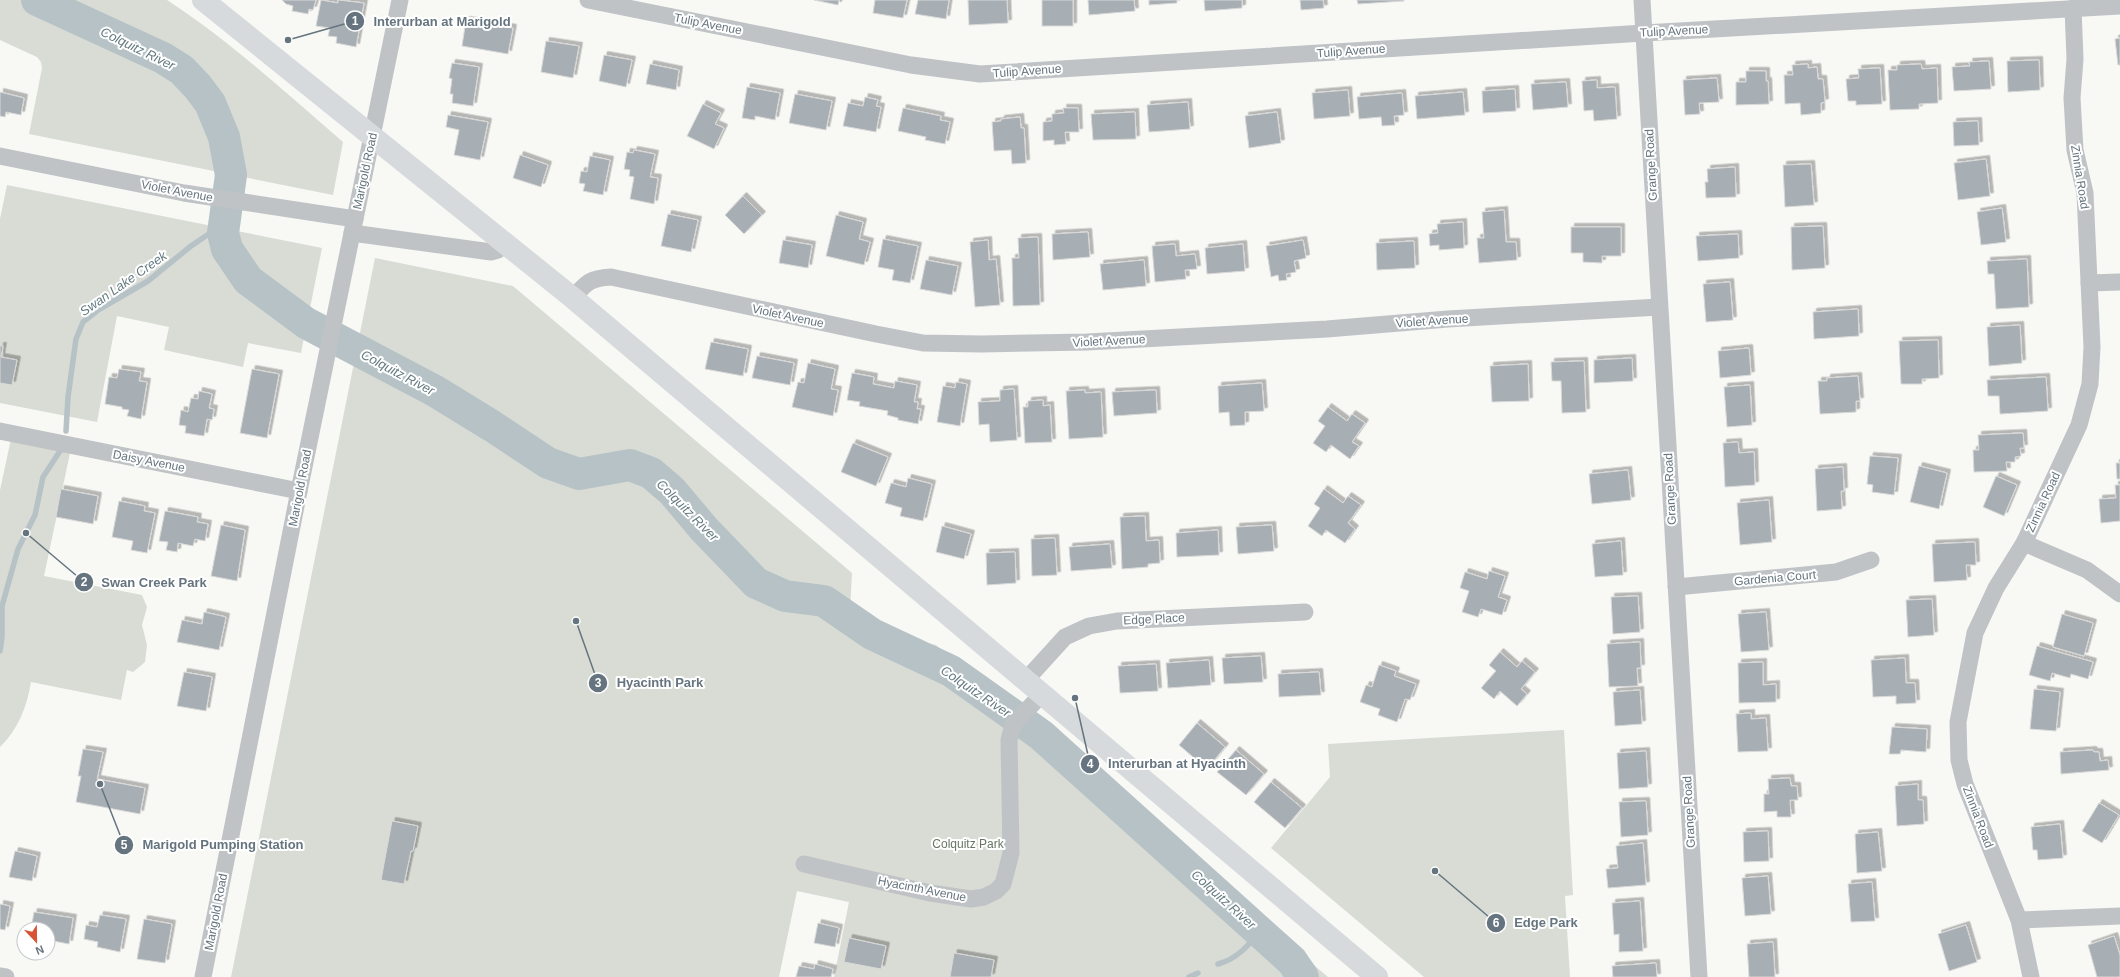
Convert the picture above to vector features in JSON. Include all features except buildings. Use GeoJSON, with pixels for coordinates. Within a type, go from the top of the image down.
{"type":"FeatureCollection","features":[{"type":"Feature","properties":{"kind":"main road"},"geometry":{"type":"LineString","coordinates":[[203,0],[573,298],[1377,977]]}},
{"type":"Feature","properties":{"kind":"street","name":"Marigold Road"},"geometry":{"type":"LineString","coordinates":[[203,977],[299,491],[400,0]]}},
{"type":"Feature","properties":{"kind":"street","name":"Tulip Avenue"},"geometry":{"type":"LineString","coordinates":[[588,0],[911,65],[980,74],[1644,33],[2120,6]]}},
{"type":"Feature","properties":{"kind":"street","name":"Grange Road"},"geometry":{"type":"LineString","coordinates":[[1642,0],[1699,977]]}},
{"type":"Feature","properties":{"kind":"street","name":"Zinnia Road"},"geometry":{"type":"LineString","coordinates":[[2031,977],[2019,920],[1966,784],[1959,760],[1958,722],[1975,633],[1996,588],[2024,543],[2079,425],[2090,384],[2092,347],[2085,193],[2075,150],[2072,106],[2075,59],[2073,8]]}},
{"type":"Feature","properties":{"kind":"street","name":"Violet Avenue"},"geometry":{"type":"LineString","coordinates":[[0,156],[491,252],[498,250],[505,242]]}},
{"type":"Feature","properties":{"kind":"street","name":"Violet Avenue"},"geometry":{"type":"LineString","coordinates":[[573,298],[585,284],[596,278],[611,278],[923,343],[982,344],[1087,342],[1327,329],[1448,319],[1659,307]]}},
{"type":"Feature","properties":{"kind":"street"},"geometry":{"type":"LineString","coordinates":[[2089,283],[2120,282]]}},
{"type":"Feature","properties":{"kind":"street","name":"Daisy Avenue"},"geometry":{"type":"LineString","coordinates":[[0,431],[299,491]]}},
{"type":"Feature","properties":{"kind":"street"},"geometry":{"type":"LineString","coordinates":[[2024,543],[2087,570],[2120,594]]}},
{"type":"Feature","properties":{"kind":"street","name":"Gardenia Court"},"geometry":{"type":"LineString","coordinates":[[1676,587],[1836,572],[1872,560]]}},
{"type":"Feature","properties":{"kind":"street","name":"Edge Place"},"geometry":{"type":"LineString","coordinates":[[1033,688],[1065,637],[1089,626],[1117,621],[1305,612]]}},
{"type":"Feature","properties":{"kind":"street","name":"Hyacinth Avenue"},"geometry":{"type":"LineString","coordinates":[[804,864],[930,893],[970,899],[984,897],[996,891],[1003,884],[1011,853],[1009,740],[1033,688]]}},
{"type":"Feature","properties":{"kind":"street"},"geometry":{"type":"LineString","coordinates":[[2019,920],[2120,916]]}},
{"type":"Feature","properties":{"kind":"street"},"geometry":{"type":"LineString","coordinates":[[0,976],[6,977]]}},
{"type":"Feature","properties":{"kind":"green space"},"geometry":{"type":"Polygon","coordinates":[[[0,0],[167,0],[235,50],[343,142],[333,195],[29,134],[42,68],[41,62],[37,57],[0,40],[0,0]]]}},
{"type":"Feature","properties":{"kind":"green space"},"geometry":{"type":"Polygon","coordinates":[[[7,185],[322,248],[301,353],[248,343],[243,367],[164,350],[169,327],[117,316],[97,422],[0,403],[0,219],[7,185]]]}},
{"type":"Feature","properties":{"kind":"green space","name":"Colquitz Park"},"geometry":{"type":"Polygon","coordinates":[[[375,258],[513,286],[852,573],[849,628],[936,645],[1328,977],[834,977],[849,902],[797,891],[779,977],[231,977],[375,258]]]}},
{"type":"Feature","properties":{"kind":"green space"},"geometry":{"type":"Polygon","coordinates":[[[11,439],[70,453],[44,576],[142,595],[147,607],[142,625],[147,645],[145,662],[133,672],[127,670],[121,700],[31,682],[21,717],[12,733],[0,747],[0,490],[11,439]]]}},
{"type":"Feature","properties":{"kind":"green space"},"geometry":{"type":"Polygon","coordinates":[[[1564,730],[1573,895],[1565,896],[1570,977],[1424,977],[1271,848],[1330,777],[1328,744],[1564,730]]]}},
{"type":"Feature","properties":{"kind":"waterway","name":"Colquitz River"},"geometry":{"type":"LineString","coordinates":[[37,0],[163,58],[182,70],[198,87],[210,103],[224,137],[231,175],[223,233],[227,249],[248,280],[306,323],[435,391],[548,463],[579,474],[630,465],[651,473],[672,491],[704,529],[756,583],[785,596],[824,601],[872,634],[951,671],[1041,735],[1292,961],[1303,977]]}},
{"type":"Feature","properties":{"kind":"waterway","name":"Swan Lake Creek"},"geometry":{"type":"LineString","coordinates":[[66,431],[68,397],[76,339],[83,322],[98,310],[148,281],[191,246],[225,223]]}},
{"type":"Feature","properties":{"kind":"waterway","name":"Swan Lake Creek"},"geometry":{"type":"LineString","coordinates":[[0,651],[2,637],[2,606],[18,549],[35,515],[43,477],[60,451]]}},
{"type":"Feature","properties":{"kind":"waterway"},"geometry":{"type":"LineString","coordinates":[[1218,964],[1231,959],[1246,947],[1260,931]]}},
{"type":"Feature","properties":{"kind":"waterway"},"geometry":{"type":"LineString","coordinates":[[1189,977],[1198,973]]}},
{"type":"Feature","properties":{"kind":"place","name":"Interurban at Marigold"},"geometry":{"type":"Point","coordinates":[288,40]}},
{"type":"Feature","properties":{"kind":"place","name":"Swan Creek Park"},"geometry":{"type":"Point","coordinates":[26,533]}},
{"type":"Feature","properties":{"kind":"place","name":"Hyacinth Park"},"geometry":{"type":"Point","coordinates":[576,621]}},
{"type":"Feature","properties":{"kind":"place","name":"Interurban at Hyacinth"},"geometry":{"type":"Point","coordinates":[1075,698]}},
{"type":"Feature","properties":{"kind":"place","name":"Marigold Pumping Station"},"geometry":{"type":"Point","coordinates":[100,784]}},
{"type":"Feature","properties":{"kind":"place","name":"Edge Park"},"geometry":{"type":"Point","coordinates":[1435,871]}}]}
